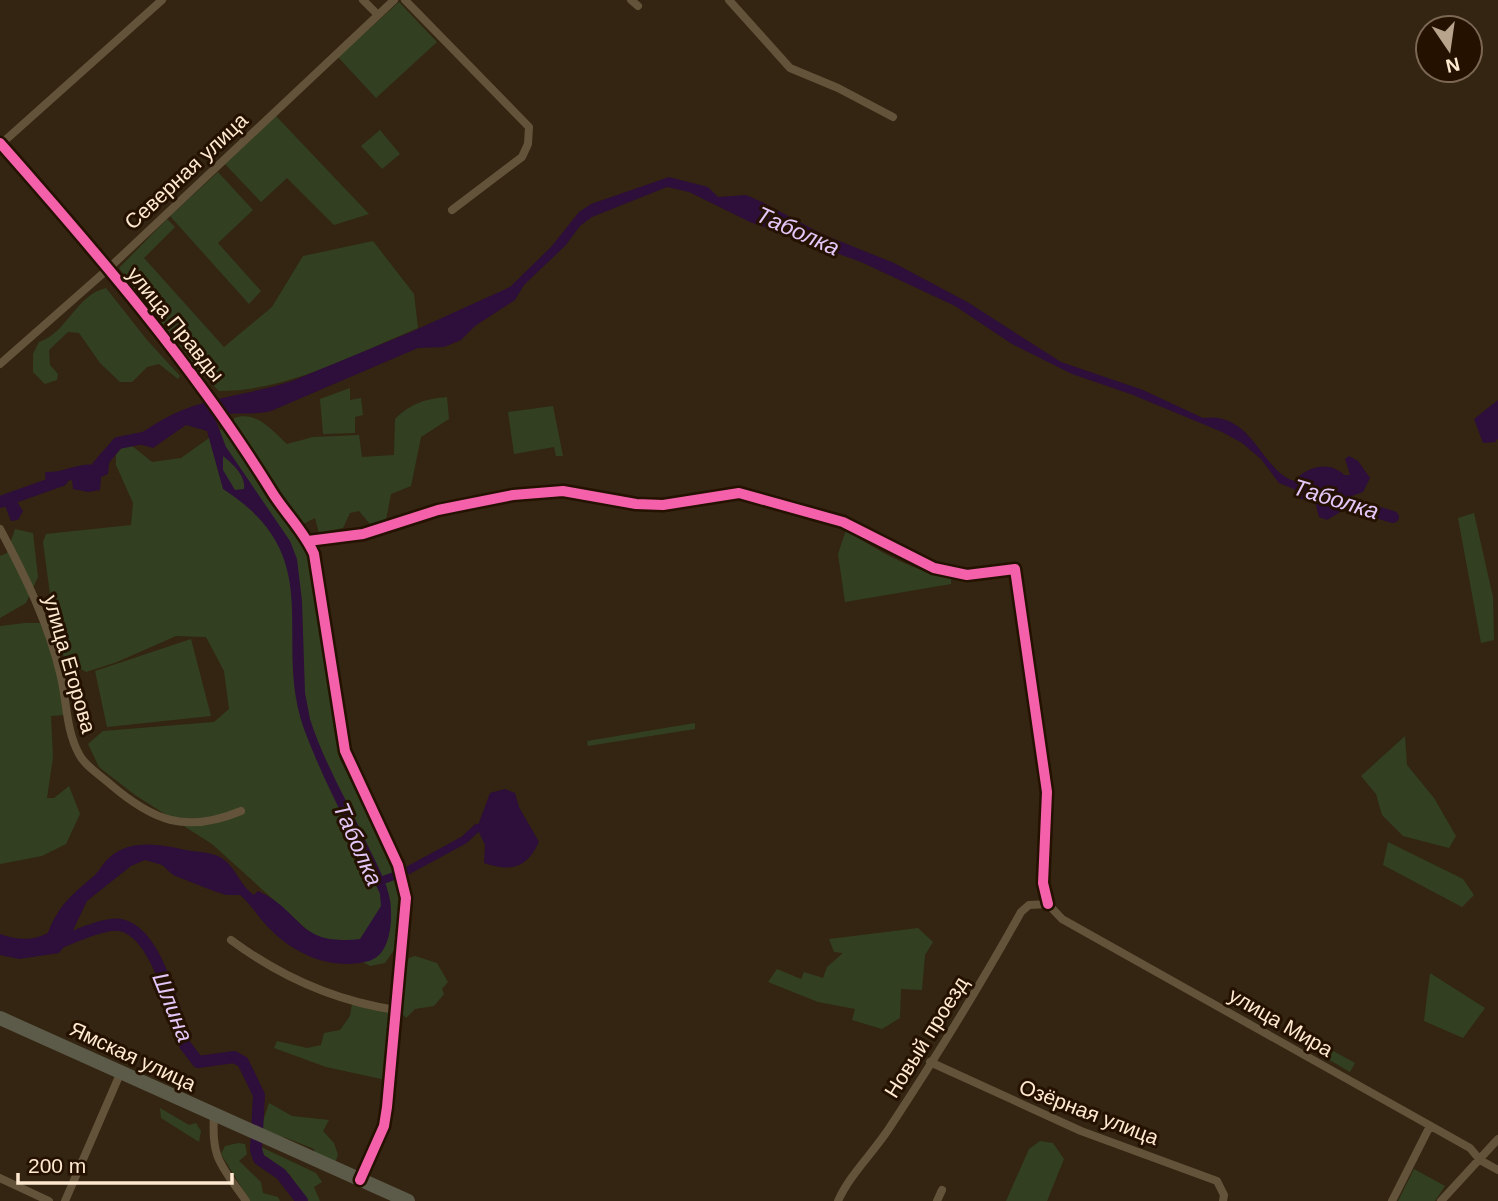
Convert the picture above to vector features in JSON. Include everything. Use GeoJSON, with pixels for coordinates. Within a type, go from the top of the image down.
{"type":"FeatureCollection","features":[{"type":"Feature","properties":{"kind":"highway","name":"Ямская улица"},"geometry":{"type":"LineString","coordinates":[[0,1018],[248,1132],[360,1180]]}},
{"type":"Feature","properties":{"kind":"highway"},"geometry":{"type":"LineString","coordinates":[[360,1180],[408,1201]]}},
{"type":"Feature","properties":{"kind":"street"},"geometry":{"type":"LineString","coordinates":[[1,143],[151,4],[162,0]]}},
{"type":"Feature","properties":{"kind":"street"},"geometry":{"type":"LineString","coordinates":[[363,0],[378,15]]}},
{"type":"Feature","properties":{"kind":"street","name":"Северная улица"},"geometry":{"type":"LineString","coordinates":[[0,364],[107,269],[394,0]]}},
{"type":"Feature","properties":{"kind":"street"},"geometry":{"type":"LineString","coordinates":[[405,0],[529,127],[528,144],[522,157],[452,210]]}},
{"type":"Feature","properties":{"kind":"street"},"geometry":{"type":"LineString","coordinates":[[729,0],[790,68],[838,88],[893,117]]}},
{"type":"Feature","properties":{"kind":"street","name":"улица Правды"},"geometry":{"type":"LineString","coordinates":[[1,143],[208,395],[279,503],[308,541],[320,578],[329,660],[345,751],[398,865],[406,898],[384,1126],[360,1180]]}},
{"type":"Feature","properties":{"kind":"street"},"geometry":{"type":"LineString","coordinates":[[308,541],[363,534],[438,510],[513,495],[563,491],[636,504],[663,505],[739,493],[843,522],[934,568],[967,575],[1014,569],[1047,793],[1043,883],[1048,904]]}},
{"type":"Feature","properties":{"kind":"street","name":"улица Егорова"},"geometry":{"type":"LineString","coordinates":[[0,528],[43,617],[61,677],[68,724],[85,763],[129,801],[158,818],[190,824],[216,822],[241,811]]}},
{"type":"Feature","properties":{"kind":"street","name":"Новый проезд"},"geometry":{"type":"LineString","coordinates":[[838,1201],[846,1184],[883,1137],[963,1013],[1021,912],[1029,905],[1048,904]]}},
{"type":"Feature","properties":{"kind":"street","name":"улица Мира"},"geometry":{"type":"LineString","coordinates":[[1048,904],[1062,919],[1470,1149],[1480,1160],[1498,1170]]}},
{"type":"Feature","properties":{"kind":"street"},"geometry":{"type":"LineString","coordinates":[[231,940],[281,972],[320,991],[344,1000],[396,1010]]}},
{"type":"Feature","properties":{"kind":"street","name":"Озёрная улица"},"geometry":{"type":"LineString","coordinates":[[930,1062],[1081,1131],[1217,1181],[1224,1195],[1223,1201]]}},
{"type":"Feature","properties":{"kind":"street"},"geometry":{"type":"LineString","coordinates":[[65,1201],[120,1074]]}},
{"type":"Feature","properties":{"kind":"street"},"geometry":{"type":"LineString","coordinates":[[214,1116],[212,1146],[217,1159],[246,1201]]}},
{"type":"Feature","properties":{"kind":"street"},"geometry":{"type":"LineString","coordinates":[[1392,1201],[1430,1126]]}},
{"type":"Feature","properties":{"kind":"street"},"geometry":{"type":"LineString","coordinates":[[1441,1201],[1498,1139]]}},
{"type":"Feature","properties":{"kind":"street"},"geometry":{"type":"LineString","coordinates":[[0,1178],[49,1201]]}},
{"type":"Feature","properties":{"kind":"street"},"geometry":{"type":"LineString","coordinates":[[937,1201],[942,1190]]}},
{"type":"Feature","properties":{"kind":"green space"},"geometry":{"type":"Polygon","coordinates":[[[399,2],[437,42],[376,98],[338,57],[399,2]]]}},
{"type":"Feature","properties":{"kind":"green space"},"geometry":{"type":"Polygon","coordinates":[[[276,116],[369,214],[334,225],[287,178],[261,202],[225,164],[276,116]]]}},
{"type":"Feature","properties":{"kind":"green space"},"geometry":{"type":"Polygon","coordinates":[[[380,130],[400,154],[382,169],[361,146],[380,130]]]}},
{"type":"Feature","properties":{"kind":"green space"},"geometry":{"type":"Polygon","coordinates":[[[218,172],[253,210],[218,243],[261,291],[249,304],[170,216],[218,172]]]}},
{"type":"Feature","properties":{"kind":"green space"},"geometry":{"type":"Polygon","coordinates":[[[167,219],[175,227],[144,258],[224,347],[272,307],[303,256],[373,241],[414,294],[418,328],[296,378],[271,385],[219,391],[200,372],[119,268],[167,219]]]}},
{"type":"Feature","properties":{"kind":"green space"},"geometry":{"type":"Polygon","coordinates":[[[106,288],[180,376],[178,379],[159,364],[147,367],[132,382],[120,382],[100,363],[79,333],[68,332],[49,350],[50,365],[58,374],[57,380],[45,384],[33,372],[33,354],[39,342],[57,331],[87,298],[106,288]]]}},
{"type":"Feature","properties":{"kind":"green space"},"geometry":{"type":"Polygon","coordinates":[[[350,388],[350,400],[361,398],[363,415],[355,417],[355,433],[323,434],[320,399],[350,388]]]}},
{"type":"Feature","properties":{"kind":"green space"},"geometry":{"type":"Polygon","coordinates":[[[447,397],[449,419],[421,437],[411,486],[391,494],[386,520],[370,524],[359,511],[350,513],[343,528],[319,533],[315,518],[301,525],[234,424],[234,418],[242,416],[257,419],[287,444],[313,437],[359,435],[362,457],[394,455],[395,419],[419,403],[447,397]]]}},
{"type":"Feature","properties":{"kind":"green space"},"geometry":{"type":"Polygon","coordinates":[[[553,406],[563,456],[556,456],[554,447],[514,454],[508,412],[553,406]]]}},
{"type":"Feature","properties":{"kind":"green space"},"geometry":{"type":"Polygon","coordinates":[[[223,428],[264,492],[300,541],[311,563],[339,757],[385,850],[399,886],[399,943],[385,963],[370,966],[307,930],[212,844],[135,795],[99,767],[88,744],[103,731],[214,722],[229,709],[224,671],[206,637],[176,636],[117,662],[86,672],[65,659],[56,639],[43,542],[46,534],[131,525],[133,503],[116,465],[116,450],[131,445],[152,462],[181,458],[223,428]]]}},
{"type":"Feature","properties":{"kind":"green space"},"geometry":{"type":"Polygon","coordinates":[[[1474,513],[1493,597],[1494,640],[1481,643],[1458,518],[1474,513]]]}},
{"type":"Feature","properties":{"kind":"green space"},"geometry":{"type":"Polygon","coordinates":[[[15,529],[33,533],[38,577],[26,603],[0,618],[0,556],[7,553],[15,529]]]}},
{"type":"Feature","properties":{"kind":"green space"},"geometry":{"type":"Polygon","coordinates":[[[846,530],[896,559],[924,571],[951,578],[951,584],[845,602],[838,554],[846,530]]]}},
{"type":"Feature","properties":{"kind":"green space"},"geometry":{"type":"Polygon","coordinates":[[[40,623],[56,661],[64,715],[51,716],[53,757],[47,798],[54,798],[69,786],[80,814],[66,844],[42,856],[0,864],[0,626],[40,623]]]}},
{"type":"Feature","properties":{"kind":"green space"},"geometry":{"type":"Polygon","coordinates":[[[191,639],[211,716],[107,727],[95,671],[191,639]]]}},
{"type":"Feature","properties":{"kind":"green space"},"geometry":{"type":"Polygon","coordinates":[[[695,723],[695,729],[588,746],[587,741],[695,723]]]}},
{"type":"Feature","properties":{"kind":"green space"},"geometry":{"type":"Polygon","coordinates":[[[1405,736],[1407,765],[1434,798],[1456,836],[1449,848],[1403,836],[1382,815],[1376,794],[1361,776],[1405,736]]]}},
{"type":"Feature","properties":{"kind":"green space"},"geometry":{"type":"Polygon","coordinates":[[[1388,842],[1463,879],[1474,895],[1462,907],[1383,865],[1388,842]]]}},
{"type":"Feature","properties":{"kind":"green space"},"geometry":{"type":"Polygon","coordinates":[[[918,928],[933,942],[925,955],[922,990],[901,989],[900,1018],[882,1029],[852,1020],[855,1009],[818,1002],[768,982],[777,969],[801,979],[804,972],[823,978],[827,967],[843,953],[834,952],[829,939],[918,928]]]}},
{"type":"Feature","properties":{"kind":"green space"},"geometry":{"type":"Polygon","coordinates":[[[415,956],[437,963],[448,982],[442,989],[444,994],[434,1006],[415,1009],[406,1018],[400,1011],[404,969],[409,958],[415,956]]]}},
{"type":"Feature","properties":{"kind":"green space"},"geometry":{"type":"Polygon","coordinates":[[[1430,973],[1485,1008],[1463,1038],[1424,1021],[1430,973]]]}},
{"type":"Feature","properties":{"kind":"green space"},"geometry":{"type":"Polygon","coordinates":[[[352,1004],[392,1011],[386,1080],[326,1067],[274,1048],[277,1041],[307,1048],[321,1045],[324,1033],[340,1030],[350,1016],[352,1004]]]}},
{"type":"Feature","properties":{"kind":"green space"},"geometry":{"type":"Polygon","coordinates":[[[1286,1025],[1355,1063],[1350,1072],[1282,1032],[1286,1025]]]}},
{"type":"Feature","properties":{"kind":"green space"},"geometry":{"type":"Polygon","coordinates":[[[269,1103],[292,1116],[329,1120],[323,1131],[334,1143],[338,1155],[335,1163],[316,1156],[314,1149],[284,1137],[276,1139],[261,1127],[269,1103]]]}},
{"type":"Feature","properties":{"kind":"green space"},"geometry":{"type":"Polygon","coordinates":[[[160,1108],[189,1125],[196,1123],[201,1131],[199,1142],[161,1118],[160,1108]]]}},
{"type":"Feature","properties":{"kind":"green space"},"geometry":{"type":"Polygon","coordinates":[[[1040,1141],[1053,1143],[1064,1159],[1047,1201],[1006,1201],[1029,1149],[1040,1141]]]}},
{"type":"Feature","properties":{"kind":"green space"},"geometry":{"type":"Polygon","coordinates":[[[245,1144],[247,1154],[239,1161],[261,1182],[263,1193],[278,1197],[280,1201],[250,1201],[221,1154],[225,1146],[245,1144]]]}},
{"type":"Feature","properties":{"kind":"green space"},"geometry":{"type":"Polygon","coordinates":[[[261,1147],[316,1173],[322,1182],[314,1187],[320,1201],[306,1201],[290,1175],[261,1158],[261,1147]]]}},
{"type":"Feature","properties":{"kind":"green space"},"geometry":{"type":"Polygon","coordinates":[[[1414,1169],[1445,1186],[1435,1201],[1398,1201],[1414,1169]]]}},
{"type":"Feature","properties":{"kind":"water"},"geometry":{"type":"Polygon","coordinates":[[[669,177],[708,187],[718,197],[746,195],[822,234],[894,263],[969,303],[1061,362],[1143,390],[1203,418],[1220,418],[1234,423],[1255,443],[1273,466],[1294,481],[1305,472],[1318,467],[1332,468],[1344,475],[1350,475],[1345,459],[1349,456],[1358,461],[1370,478],[1363,492],[1349,497],[1380,510],[1377,519],[1347,508],[1327,520],[1319,517],[1316,505],[1311,500],[1300,499],[1294,489],[1279,483],[1261,459],[1242,443],[1222,432],[1133,395],[1072,374],[1012,344],[955,306],[861,262],[750,222],[689,192],[667,187],[592,217],[580,226],[566,245],[524,285],[515,300],[475,326],[461,340],[444,347],[418,348],[271,411],[214,416],[226,447],[290,541],[297,559],[302,601],[305,693],[310,719],[329,767],[386,886],[391,908],[390,926],[382,952],[369,961],[355,964],[328,962],[302,953],[278,937],[240,895],[226,895],[211,890],[173,875],[162,865],[145,860],[131,866],[87,901],[67,943],[59,953],[19,959],[0,955],[0,934],[24,939],[48,933],[62,907],[109,858],[136,845],[166,846],[218,856],[229,864],[249,891],[254,895],[258,891],[273,900],[312,933],[339,940],[360,939],[381,906],[380,894],[321,771],[304,729],[295,695],[292,600],[287,571],[277,543],[256,515],[223,489],[207,431],[186,425],[153,448],[139,444],[139,435],[177,412],[213,400],[292,381],[411,332],[510,287],[551,247],[579,212],[591,204],[669,177]],[[223,456],[223,470],[235,490],[244,489],[241,475],[223,456]]]}},
{"type":"Feature","properties":{"kind":"water"},"geometry":{"type":"Polygon","coordinates":[[[1498,400],[1498,439],[1495,442],[1483,443],[1474,419],[1498,400]]]}},
{"type":"Feature","properties":{"kind":"water"},"geometry":{"type":"Polygon","coordinates":[[[106,453],[110,455],[108,474],[101,477],[100,490],[88,492],[73,489],[72,480],[46,486],[45,472],[96,465],[106,453]]]}},
{"type":"Feature","properties":{"kind":"water"},"geometry":{"type":"Polygon","coordinates":[[[12,494],[23,511],[18,520],[11,521],[4,503],[6,496],[12,494]]]}},
{"type":"Feature","properties":{"kind":"water"},"geometry":{"type":"Polygon","coordinates":[[[505,789],[515,793],[519,807],[539,842],[529,858],[510,867],[484,863],[485,845],[477,828],[490,793],[505,789]]]}},
{"type":"Feature","properties":{"kind":"waterway","name":"Таболка"},"geometry":{"type":"LineString","coordinates":[[98,466],[118,443],[153,436]]}},
{"type":"Feature","properties":{"kind":"waterway","name":"Таболка"},"geometry":{"type":"LineString","coordinates":[[0,502],[62,480]]}},
{"type":"Feature","properties":{"kind":"waterway","name":"Таболка"},"geometry":{"type":"LineString","coordinates":[[1363,508],[1393,517]]}},
{"type":"Feature","properties":{"kind":"waterway"},"geometry":{"type":"LineString","coordinates":[[405,872],[464,840],[477,828]]}},
{"type":"Feature","properties":{"kind":"waterway"},"geometry":{"type":"LineString","coordinates":[[383,880],[394,876]]}},
{"type":"Feature","properties":{"kind":"waterway","name":"Шлина"},"geometry":{"type":"LineString","coordinates":[[55,944],[111,925],[126,927],[140,936],[161,971],[185,1045],[198,1062],[234,1057],[243,1062],[259,1095],[256,1150],[259,1159],[281,1174],[302,1201]]}},
{"type":"Feature","properties":{"kind":"cycle path"},"geometry":{"type":"LineString","coordinates":[[0,143],[73,226],[178,356],[211,400],[314,554],[345,751],[398,865],[406,898],[384,1126],[360,1180]]}},
{"type":"Feature","properties":{"kind":"cycle path"},"geometry":{"type":"LineString","coordinates":[[308,541],[363,534],[438,510],[513,495],[563,491],[636,504],[663,505],[739,493],[843,522],[934,568],[967,575],[1015,569],[1047,792],[1043,883],[1048,904]]}}]}
